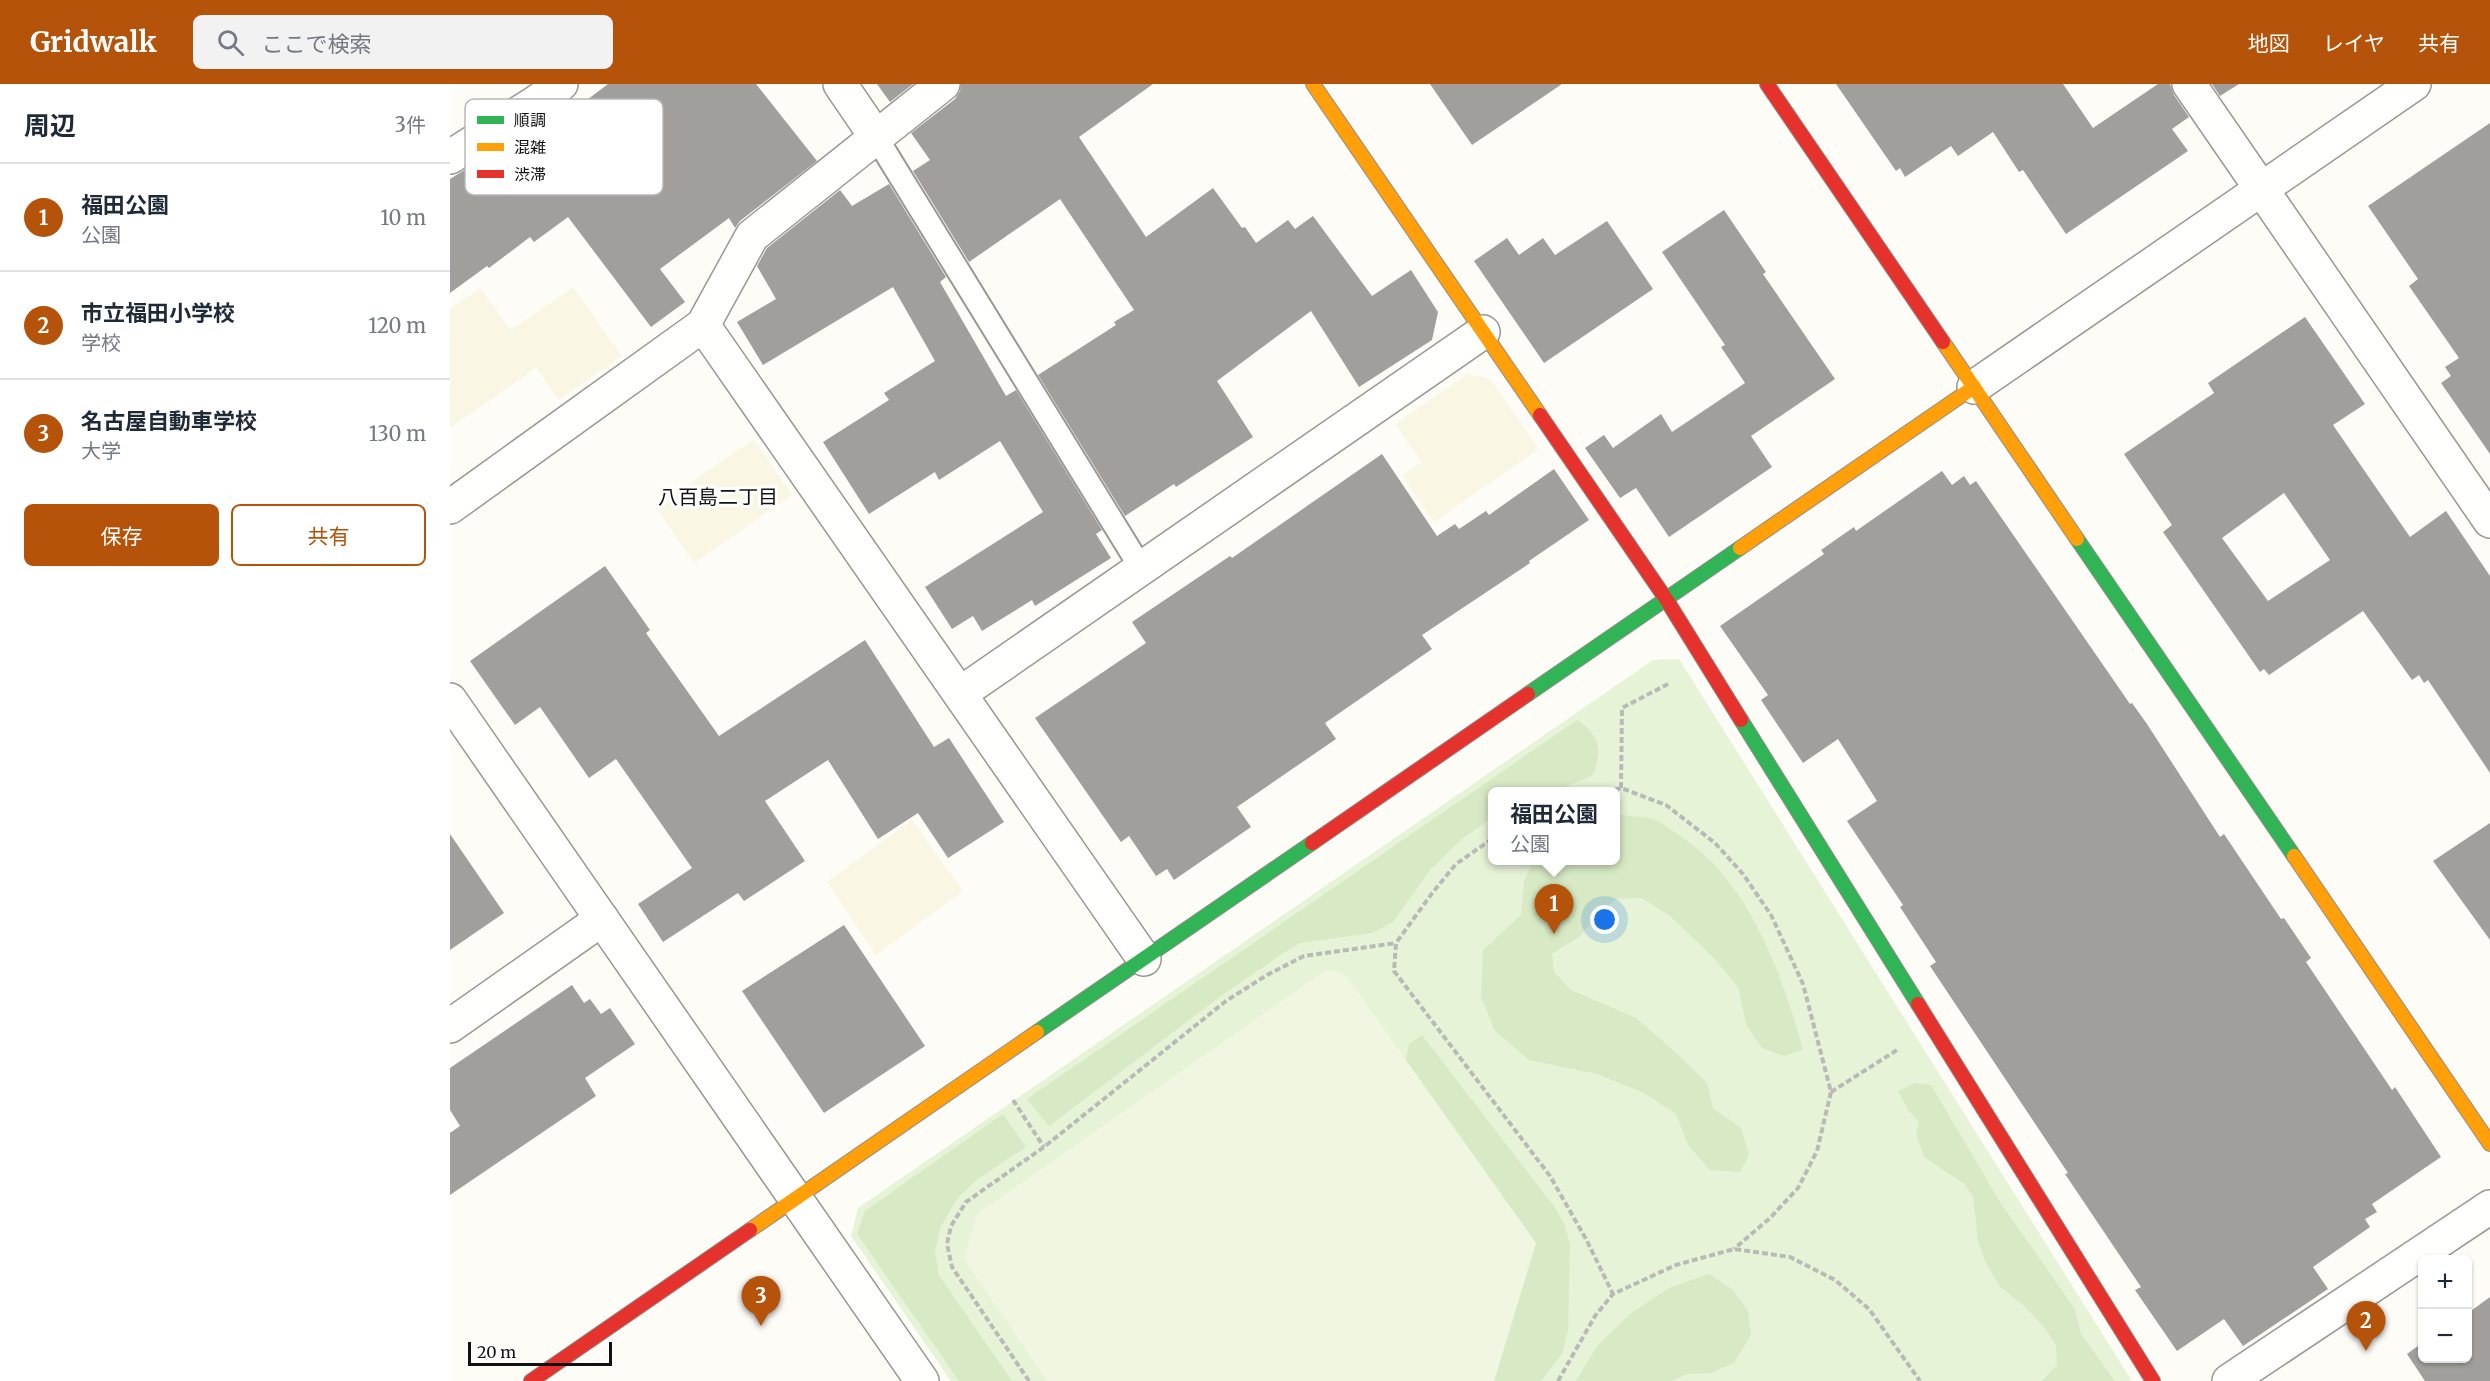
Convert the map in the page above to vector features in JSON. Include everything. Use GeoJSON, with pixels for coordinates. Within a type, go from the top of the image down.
{"type":"FeatureCollection","features":[{"type":"Feature","properties":{"kind":"street"},"geometry":{"type":"LineString","coordinates":[[542,99],[561,84]]}},
{"type":"Feature","properties":{"kind":"street"},"geometry":{"type":"LineString","coordinates":[[840,84],[876,137]]}},
{"type":"Feature","properties":{"kind":"street"},"geometry":{"type":"LineString","coordinates":[[450,507],[703,325],[752,236],[943,84]]}},
{"type":"Feature","properties":{"kind":"street"},"geometry":{"type":"LineString","coordinates":[[1314,84],[1666,599],[2153,1381]]}},
{"type":"Feature","properties":{"kind":"street"},"geometry":{"type":"LineString","coordinates":[[1767,84],[2490,1144]]}},
{"type":"Feature","properties":{"kind":"street"},"geometry":{"type":"LineString","coordinates":[[2188,84],[2490,521]]}},
{"type":"Feature","properties":{"kind":"street"},"geometry":{"type":"LineString","coordinates":[[531,1381],[2414,84]]}},
{"type":"Feature","properties":{"kind":"street"},"geometry":{"type":"LineString","coordinates":[[450,157],[465,148]]}},
{"type":"Feature","properties":{"kind":"street"},"geometry":{"type":"LineString","coordinates":[[703,325],[1144,959]]}},
{"type":"Feature","properties":{"kind":"street"},"geometry":{"type":"LineString","coordinates":[[961,693],[1483,332]]}},
{"type":"Feature","properties":{"kind":"street"},"geometry":{"type":"LineString","coordinates":[[450,700],[922,1381]]}},
{"type":"Feature","properties":{"kind":"street"},"geometry":{"type":"LineString","coordinates":[[450,1026],[602,919]]}},
{"type":"Feature","properties":{"kind":"street"},"geometry":{"type":"LineString","coordinates":[[2229,1381],[2490,1207]]}},
{"type":"Feature","properties":{"kind":"lane"},"geometry":{"type":"LineString","coordinates":[[876,137],[1141,568]]}},
{"type":"Feature","properties":{"kind":"path"},"geometry":{"type":"LineString","coordinates":[[1706,664],[1622,708],[1621,788],[1666,805],[1715,843],[1749,882],[1771,915],[1803,984],[1831,1092],[1817,1151],[1798,1188],[1770,1218],[1734,1249]]}},
{"type":"Feature","properties":{"kind":"path"},"geometry":{"type":"LineString","coordinates":[[1488,842],[1456,864],[1396,943],[1394,971],[1550,1176],[1586,1239],[1613,1294]]}},
{"type":"Feature","properties":{"kind":"path"},"geometry":{"type":"LineString","coordinates":[[1029,1381],[952,1267],[947,1244],[951,1226],[966,1202],[1044,1147],[1226,1001],[1267,975],[1304,956],[1396,943]]}},
{"type":"Feature","properties":{"kind":"path"},"geometry":{"type":"LineString","coordinates":[[1831,1092],[1933,1027]]}},
{"type":"Feature","properties":{"kind":"path"},"geometry":{"type":"LineString","coordinates":[[989,1065],[1044,1147]]}},
{"type":"Feature","properties":{"kind":"path"},"geometry":{"type":"LineString","coordinates":[[1558,1381],[1595,1316],[1613,1294],[1676,1265],[1734,1249],[1790,1257],[1835,1280],[1869,1309],[1920,1381]]}},
{"type":"Feature","properties":{"kind":"shaded area"},"geometry":{"type":"Polygon","coordinates":[[[573,287],[622,356],[559,400],[536,368],[450,428],[450,309],[480,288],[511,330],[573,287]]]}},
{"type":"Feature","properties":{"kind":"shaded area"},"geometry":{"type":"Polygon","coordinates":[[[1468,374],[1490,379],[1539,449],[1434,522],[1402,476],[1422,462],[1395,424],[1468,374]]]}},
{"type":"Feature","properties":{"kind":"shaded area"},"geometry":{"type":"Polygon","coordinates":[[[754,439],[792,495],[694,563],[655,507],[754,439]]]}},
{"type":"Feature","properties":{"kind":"shaded area"},"geometry":{"type":"Polygon","coordinates":[[[912,820],[963,891],[876,955],[827,882],[912,820]]]}},
{"type":"Feature","properties":{"kind":"green space"},"geometry":{"type":"Polygon","coordinates":[[[1679,659],[2132,1381],[951,1381],[851,1236],[858,1208],[1653,660],[1679,659]]]}},
{"type":"Feature","properties":{"kind":"green space"},"geometry":{"type":"Polygon","coordinates":[[[1577,720],[1595,738],[1598,745],[1598,759],[1592,776],[1564,787],[1488,787],[1488,821],[1462,839],[1431,869],[1393,922],[1372,933],[1301,943],[1283,953],[1217,999],[1049,1126],[1027,1099],[1577,720]]]}},
{"type":"Feature","properties":{"kind":"green space"},"geometry":{"type":"Polygon","coordinates":[[[1620,814],[1648,818],[1662,824],[1704,855],[1725,877],[1744,903],[1773,960],[1803,1050],[1784,1056],[1762,1048],[1746,1024],[1738,987],[1713,957],[1670,916],[1642,898],[1617,899],[1602,910],[1579,937],[1552,954],[1554,972],[1571,990],[1636,1018],[1707,1083],[1713,1108],[1741,1128],[1749,1155],[1740,1172],[1710,1170],[1688,1145],[1676,1114],[1642,1092],[1597,1074],[1529,1060],[1494,1030],[1481,996],[1483,950],[1521,915],[1524,881],[1531,865],[1620,865],[1620,814]]]}},
{"type":"Feature","properties":{"kind":"green space"},"geometry":{"type":"Polygon","coordinates":[[[1326,970],[1344,973],[1536,1243],[1494,1381],[1047,1381],[964,1259],[977,1214],[1326,970]]]}},
{"type":"Feature","properties":{"kind":"green space"},"geometry":{"type":"Polygon","coordinates":[[[1422,1035],[1553,1205],[1565,1224],[1570,1246],[1568,1330],[1562,1354],[1541,1381],[1494,1381],[1536,1243],[1406,1061],[1409,1044],[1422,1035]]]}},
{"type":"Feature","properties":{"kind":"green space"},"geometry":{"type":"Polygon","coordinates":[[[1915,1083],[1931,1085],[2000,1202],[2075,1309],[2081,1334],[2115,1381],[2042,1381],[2057,1365],[2056,1345],[2044,1327],[2024,1306],[2000,1287],[1986,1263],[1978,1241],[1973,1196],[1964,1184],[1924,1157],[1916,1134],[1919,1122],[1908,1110],[1898,1091],[1915,1083]]]}},
{"type":"Feature","properties":{"kind":"green space"},"geometry":{"type":"Polygon","coordinates":[[[1003,1114],[1026,1147],[975,1181],[958,1198],[941,1226],[935,1251],[939,1275],[1012,1381],[959,1381],[857,1234],[865,1211],[1003,1114]]]}},
{"type":"Feature","properties":{"kind":"green space"},"geometry":{"type":"Polygon","coordinates":[[[1709,1274],[1733,1290],[1748,1310],[1751,1335],[1734,1363],[1711,1373],[1688,1374],[1671,1381],[1576,1381],[1597,1346],[1631,1313],[1669,1288],[1709,1274]]]}},
{"type":"Feature","properties":{"kind":"building"},"geometry":{"type":"Polygon","coordinates":[[[608,84],[756,84],[817,161],[740,221],[735,228],[729,218],[660,269],[685,302],[651,327],[568,217],[534,242],[530,237],[489,268],[487,266],[450,293],[450,179],[465,170],[465,195],[663,195],[663,99],[588,99],[608,84]]]}},
{"type":"Feature","properties":{"kind":"building"},"geometry":{"type":"Polygon","coordinates":[[[877,84],[913,84],[890,102],[877,84]]]}},
{"type":"Feature","properties":{"kind":"building"},"geometry":{"type":"Polygon","coordinates":[[[961,84],[1153,84],[1079,137],[1146,237],[1213,188],[1256,243],[1288,220],[1295,229],[1313,216],[1372,296],[1411,270],[1438,312],[1432,340],[1359,387],[1311,311],[1217,381],[1253,437],[1176,487],[1174,484],[1125,516],[1038,375],[1116,325],[1114,322],[1134,310],[1060,199],[969,262],[913,171],[930,160],[911,133],[955,99],[961,84]]]}},
{"type":"Feature","properties":{"kind":"building"},"geometry":{"type":"Polygon","coordinates":[[[1430,84],[1562,84],[1472,145],[1430,84]]]}},
{"type":"Feature","properties":{"kind":"building"},"geometry":{"type":"Polygon","coordinates":[[[1836,84],[2063,84],[2093,128],[2158,84],[2170,84],[2174,95],[2189,117],[2172,129],[2188,151],[2066,234],[2023,170],[2019,172],[1993,132],[1958,156],[1951,146],[1905,177],[1900,168],[1896,171],[1836,84]]]}},
{"type":"Feature","properties":{"kind":"building"},"geometry":{"type":"Polygon","coordinates":[[[2212,84],[2239,84],[2220,96],[2212,84]]]}},
{"type":"Feature","properties":{"kind":"building"},"geometry":{"type":"Polygon","coordinates":[[[2490,123],[2490,454],[2441,383],[2451,376],[2445,367],[2459,358],[2409,286],[2418,279],[2368,206],[2490,123]]]}},
{"type":"Feature","properties":{"kind":"building"},"geometry":{"type":"Polygon","coordinates":[[[889,184],[946,277],[940,282],[1006,396],[1016,390],[1102,530],[1096,534],[1111,558],[1035,606],[1032,600],[982,631],[973,616],[952,629],[925,587],[1043,512],[1000,441],[939,480],[935,472],[869,514],[823,442],[889,400],[884,393],[935,361],[893,287],[763,365],[737,322],[776,299],[757,266],[767,248],[840,190],[852,206],[889,184]]]}},
{"type":"Feature","properties":{"kind":"building"},"geometry":{"type":"Polygon","coordinates":[[[1724,210],[1766,272],[1763,274],[1835,379],[1751,436],[1772,467],[1669,537],[1636,488],[1620,498],[1585,448],[1604,435],[1613,448],[1661,414],[1672,432],[1745,383],[1721,347],[1725,345],[1662,252],[1724,210]]]}},
{"type":"Feature","properties":{"kind":"building"},"geometry":{"type":"Polygon","coordinates":[[[1607,221],[1653,289],[1544,363],[1474,261],[1507,238],[1519,255],[1543,238],[1555,255],[1607,221]]]}},
{"type":"Feature","properties":{"kind":"building"},"geometry":{"type":"Polygon","coordinates":[[[2305,317],[2365,404],[2333,425],[2410,537],[2446,511],[2490,576],[2490,773],[2428,680],[2424,683],[2419,675],[2412,680],[2363,611],[2269,675],[2264,669],[2260,672],[2163,532],[2172,525],[2124,454],[2214,393],[2208,383],[2305,317]],[[2284,493],[2222,538],[2268,601],[2330,560],[2284,493]]]}},
{"type":"Feature","properties":{"kind":"building"},"geometry":{"type":"Polygon","coordinates":[[[1382,454],[1437,536],[1455,524],[1459,529],[1486,511],[1489,515],[1554,469],[1589,520],[1529,561],[1530,563],[1422,635],[1432,649],[1325,723],[1336,739],[1237,807],[1251,827],[1174,880],[1167,869],[1156,876],[1129,836],[1121,842],[1035,718],[1146,643],[1132,622],[1230,556],[1232,558],[1382,454]]]}},
{"type":"Feature","properties":{"kind":"building"},"geometry":{"type":"Polygon","coordinates":[[[1942,471],[1952,485],[1964,476],[1970,485],[1976,481],[2130,704],[2132,703],[2147,724],[2220,837],[2224,834],[2281,919],[2284,918],[2311,958],[2306,962],[2392,1090],[2395,1087],[2441,1157],[2372,1204],[2377,1212],[2365,1219],[2370,1227],[2313,1267],[2328,1289],[2243,1346],[2224,1319],[2177,1351],[2135,1290],[2141,1287],[2065,1174],[2068,1173],[1930,966],[1936,962],[1900,907],[1903,905],[1847,821],[1877,801],[1838,739],[1803,763],[1761,700],[1768,695],[1720,626],[1824,554],[1821,550],[1854,527],[1856,531],[1942,471]]]}},
{"type":"Feature","properties":{"kind":"building"},"geometry":{"type":"Polygon","coordinates":[[[605,566],[650,630],[646,633],[719,736],[865,640],[934,747],[949,738],[1004,822],[948,858],[918,813],[878,839],[828,760],[765,801],[805,861],[744,901],[738,893],[663,942],[638,904],[692,868],[616,759],[589,778],[540,707],[515,725],[470,661],[605,566]]]}},
{"type":"Feature","properties":{"kind":"building"},"geometry":{"type":"Polygon","coordinates":[[[2490,823],[2490,940],[2433,861],[2490,823]]]}},
{"type":"Feature","properties":{"kind":"building"},"geometry":{"type":"Polygon","coordinates":[[[450,834],[504,913],[450,950],[450,834]]]}},
{"type":"Feature","properties":{"kind":"building"},"geometry":{"type":"Polygon","coordinates":[[[844,925],[925,1046],[824,1113],[742,991],[844,925]]]}},
{"type":"Feature","properties":{"kind":"building"},"geometry":{"type":"Polygon","coordinates":[[[572,985],[584,1003],[590,999],[601,1014],[610,1008],[635,1044],[585,1078],[596,1096],[450,1195],[450,1133],[460,1126],[450,1110],[450,1068],[572,985]]]}},
{"type":"Feature","properties":{"kind":"building"},"geometry":{"type":"Polygon","coordinates":[[[2490,1297],[2490,1381],[2425,1381],[2407,1354],[2418,1346],[2418,1363],[2472,1363],[2472,1310],[2490,1297]]]}},
{"type":"Feature","properties":{"kind":"traffic: fast"},"geometry":{"type":"LineString","coordinates":[[2077,539],[2294,856]]}},
{"type":"Feature","properties":{"kind":"traffic: fast"},"geometry":{"type":"LineString","coordinates":[[1528,694],[1740,548]]}},
{"type":"Feature","properties":{"kind":"traffic: fast"},"geometry":{"type":"LineString","coordinates":[[1741,720],[1918,1004]]}},
{"type":"Feature","properties":{"kind":"traffic: fast"},"geometry":{"type":"LineString","coordinates":[[1037,1032],[1312,843]]}},
{"type":"Feature","properties":{"kind":"traffic: slow"},"geometry":{"type":"LineString","coordinates":[[1313,84],[1540,415]]}},
{"type":"Feature","properties":{"kind":"traffic: slow"},"geometry":{"type":"LineString","coordinates":[[1943,342],[2077,539]]}},
{"type":"Feature","properties":{"kind":"traffic: slow"},"geometry":{"type":"LineString","coordinates":[[1740,548],[1974,387]]}},
{"type":"Feature","properties":{"kind":"traffic: slow"},"geometry":{"type":"LineString","coordinates":[[2294,856],[2490,1144]]}},
{"type":"Feature","properties":{"kind":"traffic: slow"},"geometry":{"type":"LineString","coordinates":[[750,1230],[1037,1032]]}},
{"type":"Feature","properties":{"kind":"traffic: jam"},"geometry":{"type":"LineString","coordinates":[[1767,84],[1943,342]]}},
{"type":"Feature","properties":{"kind":"traffic: jam"},"geometry":{"type":"LineString","coordinates":[[1540,415],[1666,599],[1741,720]]}},
{"type":"Feature","properties":{"kind":"traffic: jam"},"geometry":{"type":"LineString","coordinates":[[1312,843],[1528,694]]}},
{"type":"Feature","properties":{"kind":"traffic: jam"},"geometry":{"type":"LineString","coordinates":[[1918,1004],[2153,1381]]}},
{"type":"Feature","properties":{"kind":"traffic: jam"},"geometry":{"type":"LineString","coordinates":[[531,1381],[750,1230]]}},
{"type":"Feature","properties":{"kind":"place","name":"福田公園"},"geometry":{"type":"Point","coordinates":[1554,934]}},
{"type":"Feature","properties":{"kind":"place","name":"名古屋自動車学校"},"geometry":{"type":"Point","coordinates":[761,1326]}},
{"type":"Feature","properties":{"kind":"place","name":"市立福田小学校"},"geometry":{"type":"Point","coordinates":[2366,1351]}},
{"type":"Feature","properties":{"kind":"district","name":"八百島二丁目"},"geometry":{"type":"Point","coordinates":[718,497]}}]}
